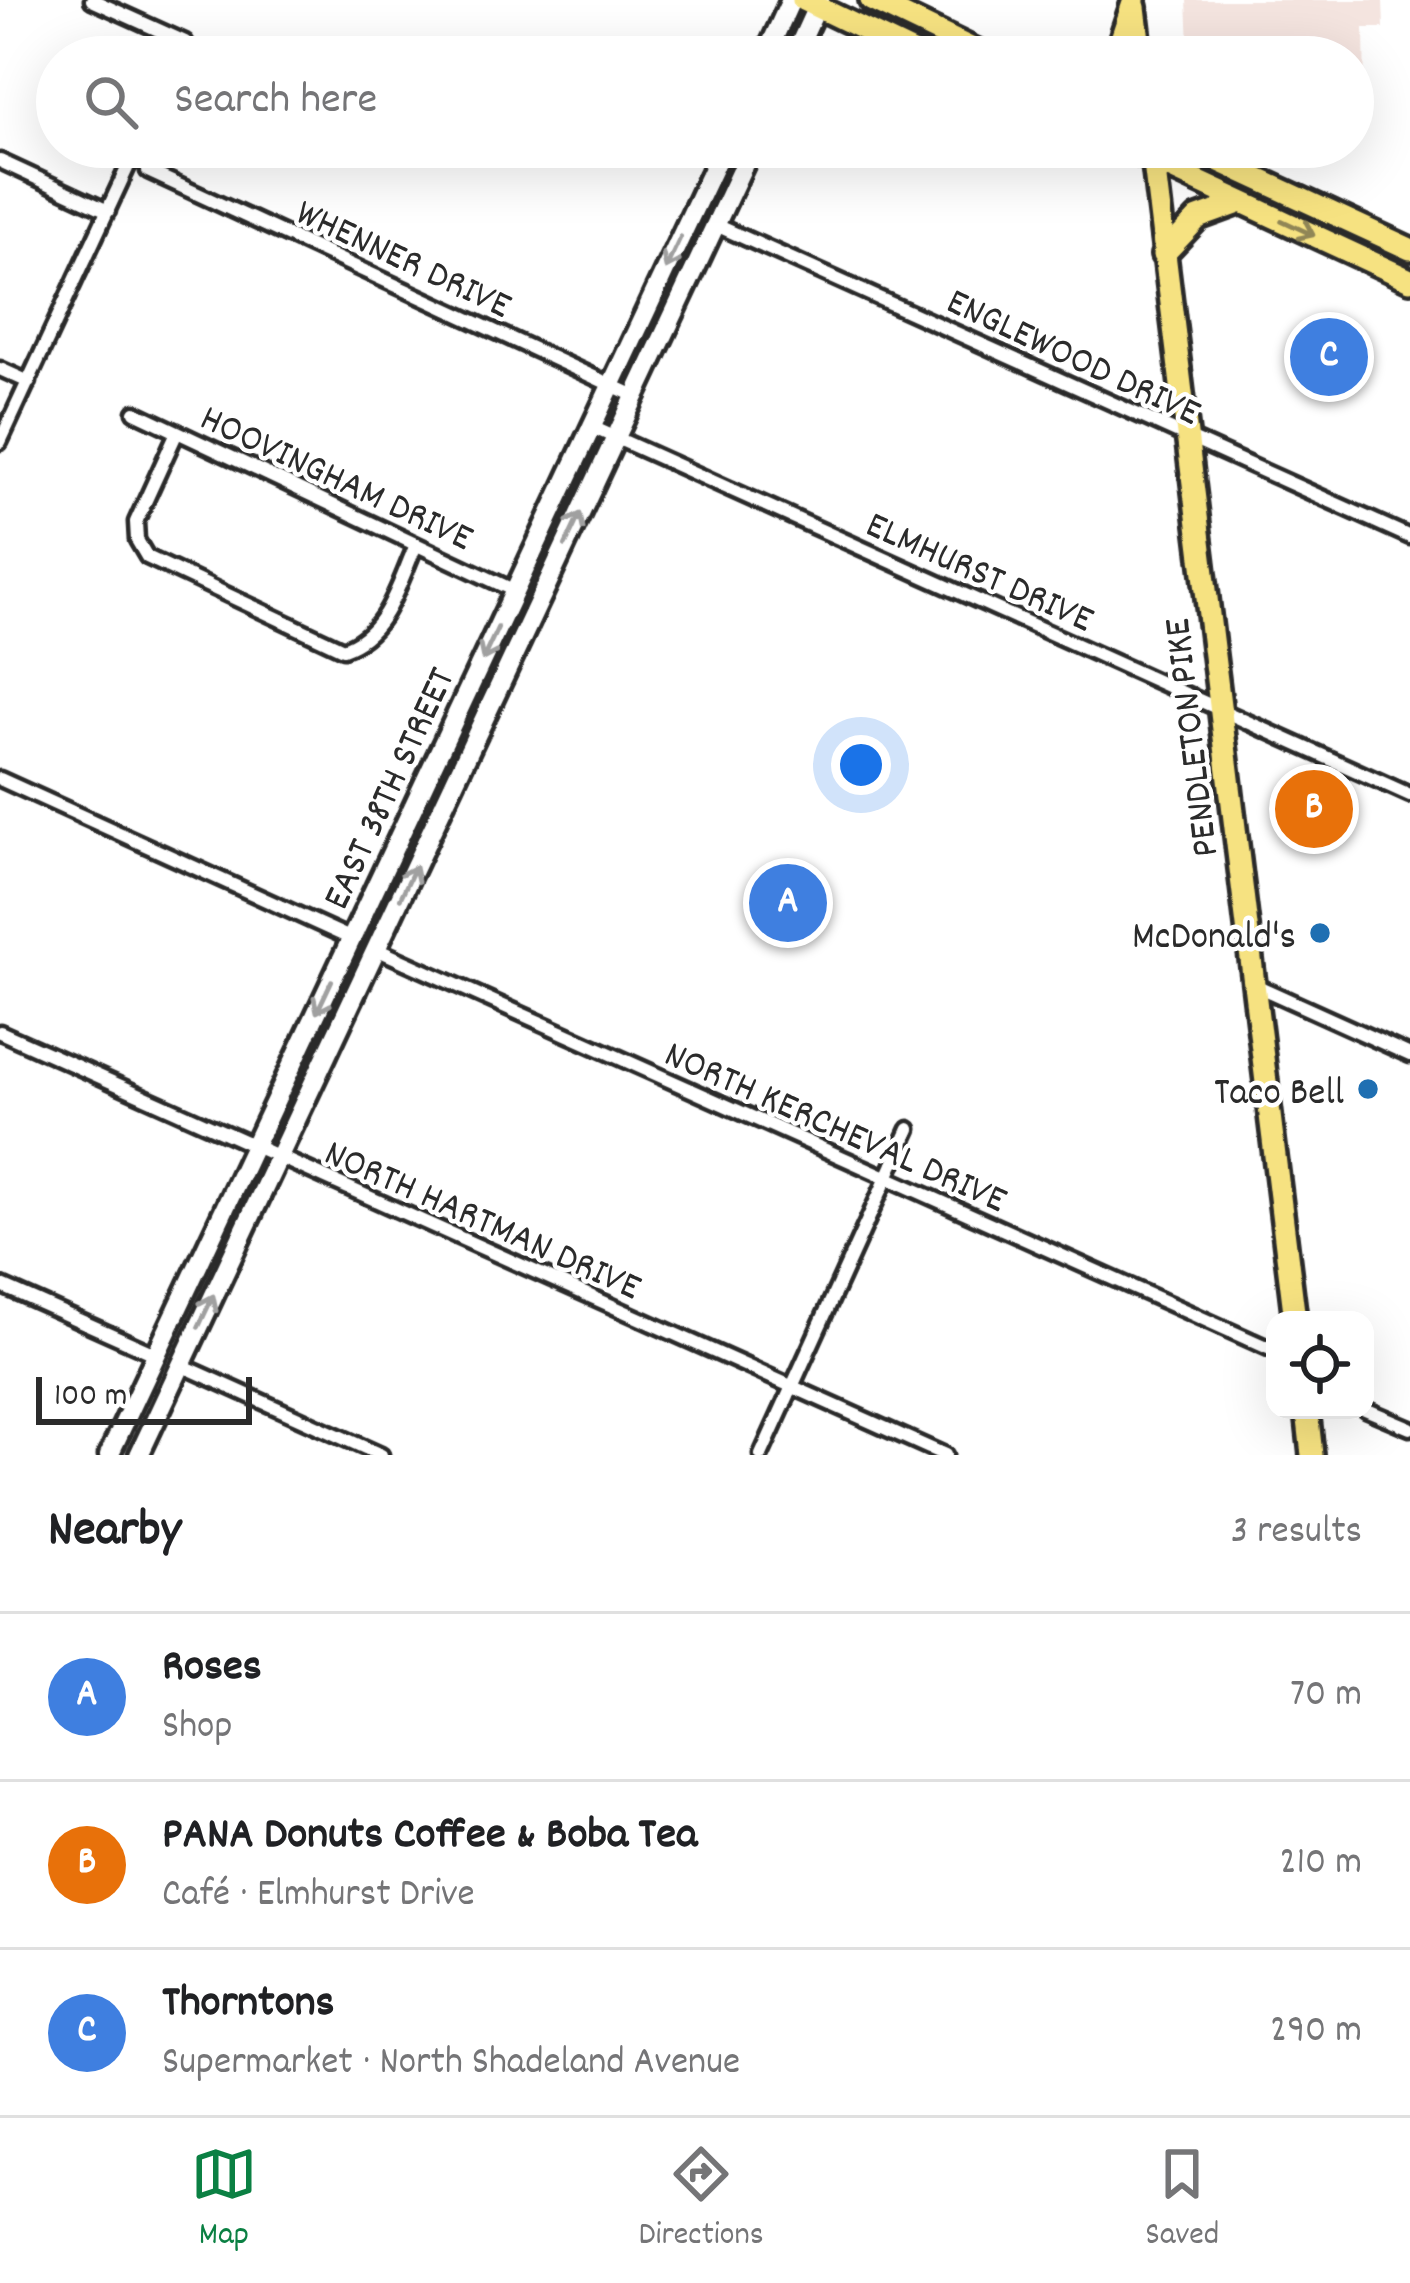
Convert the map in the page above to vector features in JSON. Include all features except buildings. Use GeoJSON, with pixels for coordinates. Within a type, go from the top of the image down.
{"type":"FeatureCollection","features":[{"type":"Feature","properties":{"kind":"main road"},"geometry":{"type":"LineString","coordinates":[[775,36],[791,0]]}},
{"type":"Feature","properties":{"kind":"main road"},"geometry":{"type":"LineString","coordinates":[[871,0],[946,36]]}},
{"type":"Feature","properties":{"kind":"main road"},"geometry":{"type":"LineString","coordinates":[[1122,36],[1134,0]]}},
{"type":"Feature","properties":{"kind":"main road"},"geometry":{"type":"LineString","coordinates":[[1134,0],[1138,36]]}},
{"type":"Feature","properties":{"kind":"main road"},"geometry":{"type":"LineString","coordinates":[[802,36],[814,2],[880,36]]}},
{"type":"Feature","properties":{"kind":"main road","name":"EAST 38TH STREET"},"geometry":{"type":"LineString","coordinates":[[110,1455],[713,168]]}},
{"type":"Feature","properties":{"kind":"main road","name":"EAST 38TH STREET"},"geometry":{"type":"LineString","coordinates":[[139,1455],[742,168]]}},
{"type":"Feature","properties":{"kind":"main road","name":"PENDLETON PIKE"},"geometry":{"type":"LineString","coordinates":[[1154,168],[1294,1311]]}},
{"type":"Feature","properties":{"kind":"main road"},"geometry":{"type":"LineString","coordinates":[[1179,168],[1410,280]]}},
{"type":"Feature","properties":{"kind":"main road"},"geometry":{"type":"LineString","coordinates":[[1234,168],[1410,249]]}},
{"type":"Feature","properties":{"kind":"main road"},"geometry":{"type":"LineString","coordinates":[[1163,255],[1198,218],[1242,202]]}},
{"type":"Feature","properties":{"kind":"main road"},"geometry":{"type":"LineString","coordinates":[[1308,1419],[1312,1455]]}},
{"type":"Feature","properties":{"kind":"street"},"geometry":{"type":"LineString","coordinates":[[92,0],[171,36]]}},
{"type":"Feature","properties":{"kind":"street"},"geometry":{"type":"LineString","coordinates":[[0,160],[108,211]]}},
{"type":"Feature","properties":{"kind":"street"},"geometry":{"type":"LineString","coordinates":[[0,442],[127,168]]}},
{"type":"Feature","properties":{"kind":"street","name":"WHENNER DRIVE"},"geometry":{"type":"LineString","coordinates":[[148,171],[635,397]]}},
{"type":"Feature","properties":{"kind":"street","name":"ENGLEWOOD DRIVE"},"geometry":{"type":"LineString","coordinates":[[716,225],[1410,537]]}},
{"type":"Feature","properties":{"kind":"street"},"geometry":{"type":"LineString","coordinates":[[0,369],[29,382]]}},
{"type":"Feature","properties":{"kind":"street","name":"HOOVINGHAM DRIVE"},"geometry":{"type":"LineString","coordinates":[[135,412],[515,591]]}},
{"type":"Feature","properties":{"kind":"street","name":"ELMHURST DRIVE"},"geometry":{"type":"LineString","coordinates":[[592,427],[1410,795]]}},
{"type":"Feature","properties":{"kind":"street"},"geometry":{"type":"LineString","coordinates":[[177,432],[136,522],[137,540],[147,557],[343,649],[365,642],[380,625],[416,544]]}},
{"type":"Feature","properties":{"kind":"street"},"geometry":{"type":"LineString","coordinates":[[0,778],[352,939]]}},
{"type":"Feature","properties":{"kind":"street","name":"NORTH KERCHEVAL DRIVE"},"geometry":{"type":"LineString","coordinates":[[376,949],[1266,1347]]}},
{"type":"Feature","properties":{"kind":"street"},"geometry":{"type":"LineString","coordinates":[[1254,984],[1410,1055]]}},
{"type":"Feature","properties":{"kind":"street","name":"NORTH HARTMAN DRIVE"},"geometry":{"type":"LineString","coordinates":[[0,1032],[945,1455]]}},
{"type":"Feature","properties":{"kind":"street"},"geometry":{"type":"LineString","coordinates":[[761,1455],[909,1129]]}},
{"type":"Feature","properties":{"kind":"street"},"geometry":{"type":"LineString","coordinates":[[0,1286],[157,1355]]}},
{"type":"Feature","properties":{"kind":"street"},"geometry":{"type":"LineString","coordinates":[[181,1365],[381,1455]]}},
{"type":"Feature","properties":{"kind":"street"},"geometry":{"type":"LineString","coordinates":[[1374,1412],[1410,1428]]}},
{"type":"Feature","properties":{"kind":"shaded area"},"geometry":{"type":"Polygon","coordinates":[[[1187,0],[1383,0],[1384,28],[1364,28],[1364,36],[1189,36],[1187,0]]]}},
{"type":"Feature","properties":{"kind":"place","name":"Thorntons"},"geometry":{"type":"Point","coordinates":[1329,357]}},
{"type":"Feature","properties":{"kind":"place","name":"PANA Donuts Coffee & Boba Tea"},"geometry":{"type":"Point","coordinates":[1314,809]}},
{"type":"Feature","properties":{"kind":"place","name":"Roses"},"geometry":{"type":"Point","coordinates":[788,903]}},
{"type":"Feature","properties":{"kind":"place","name":"McDonald's"},"geometry":{"type":"Point","coordinates":[1320,933]}},
{"type":"Feature","properties":{"kind":"place","name":"Taco Bell"},"geometry":{"type":"Point","coordinates":[1368,1089]}}]}
